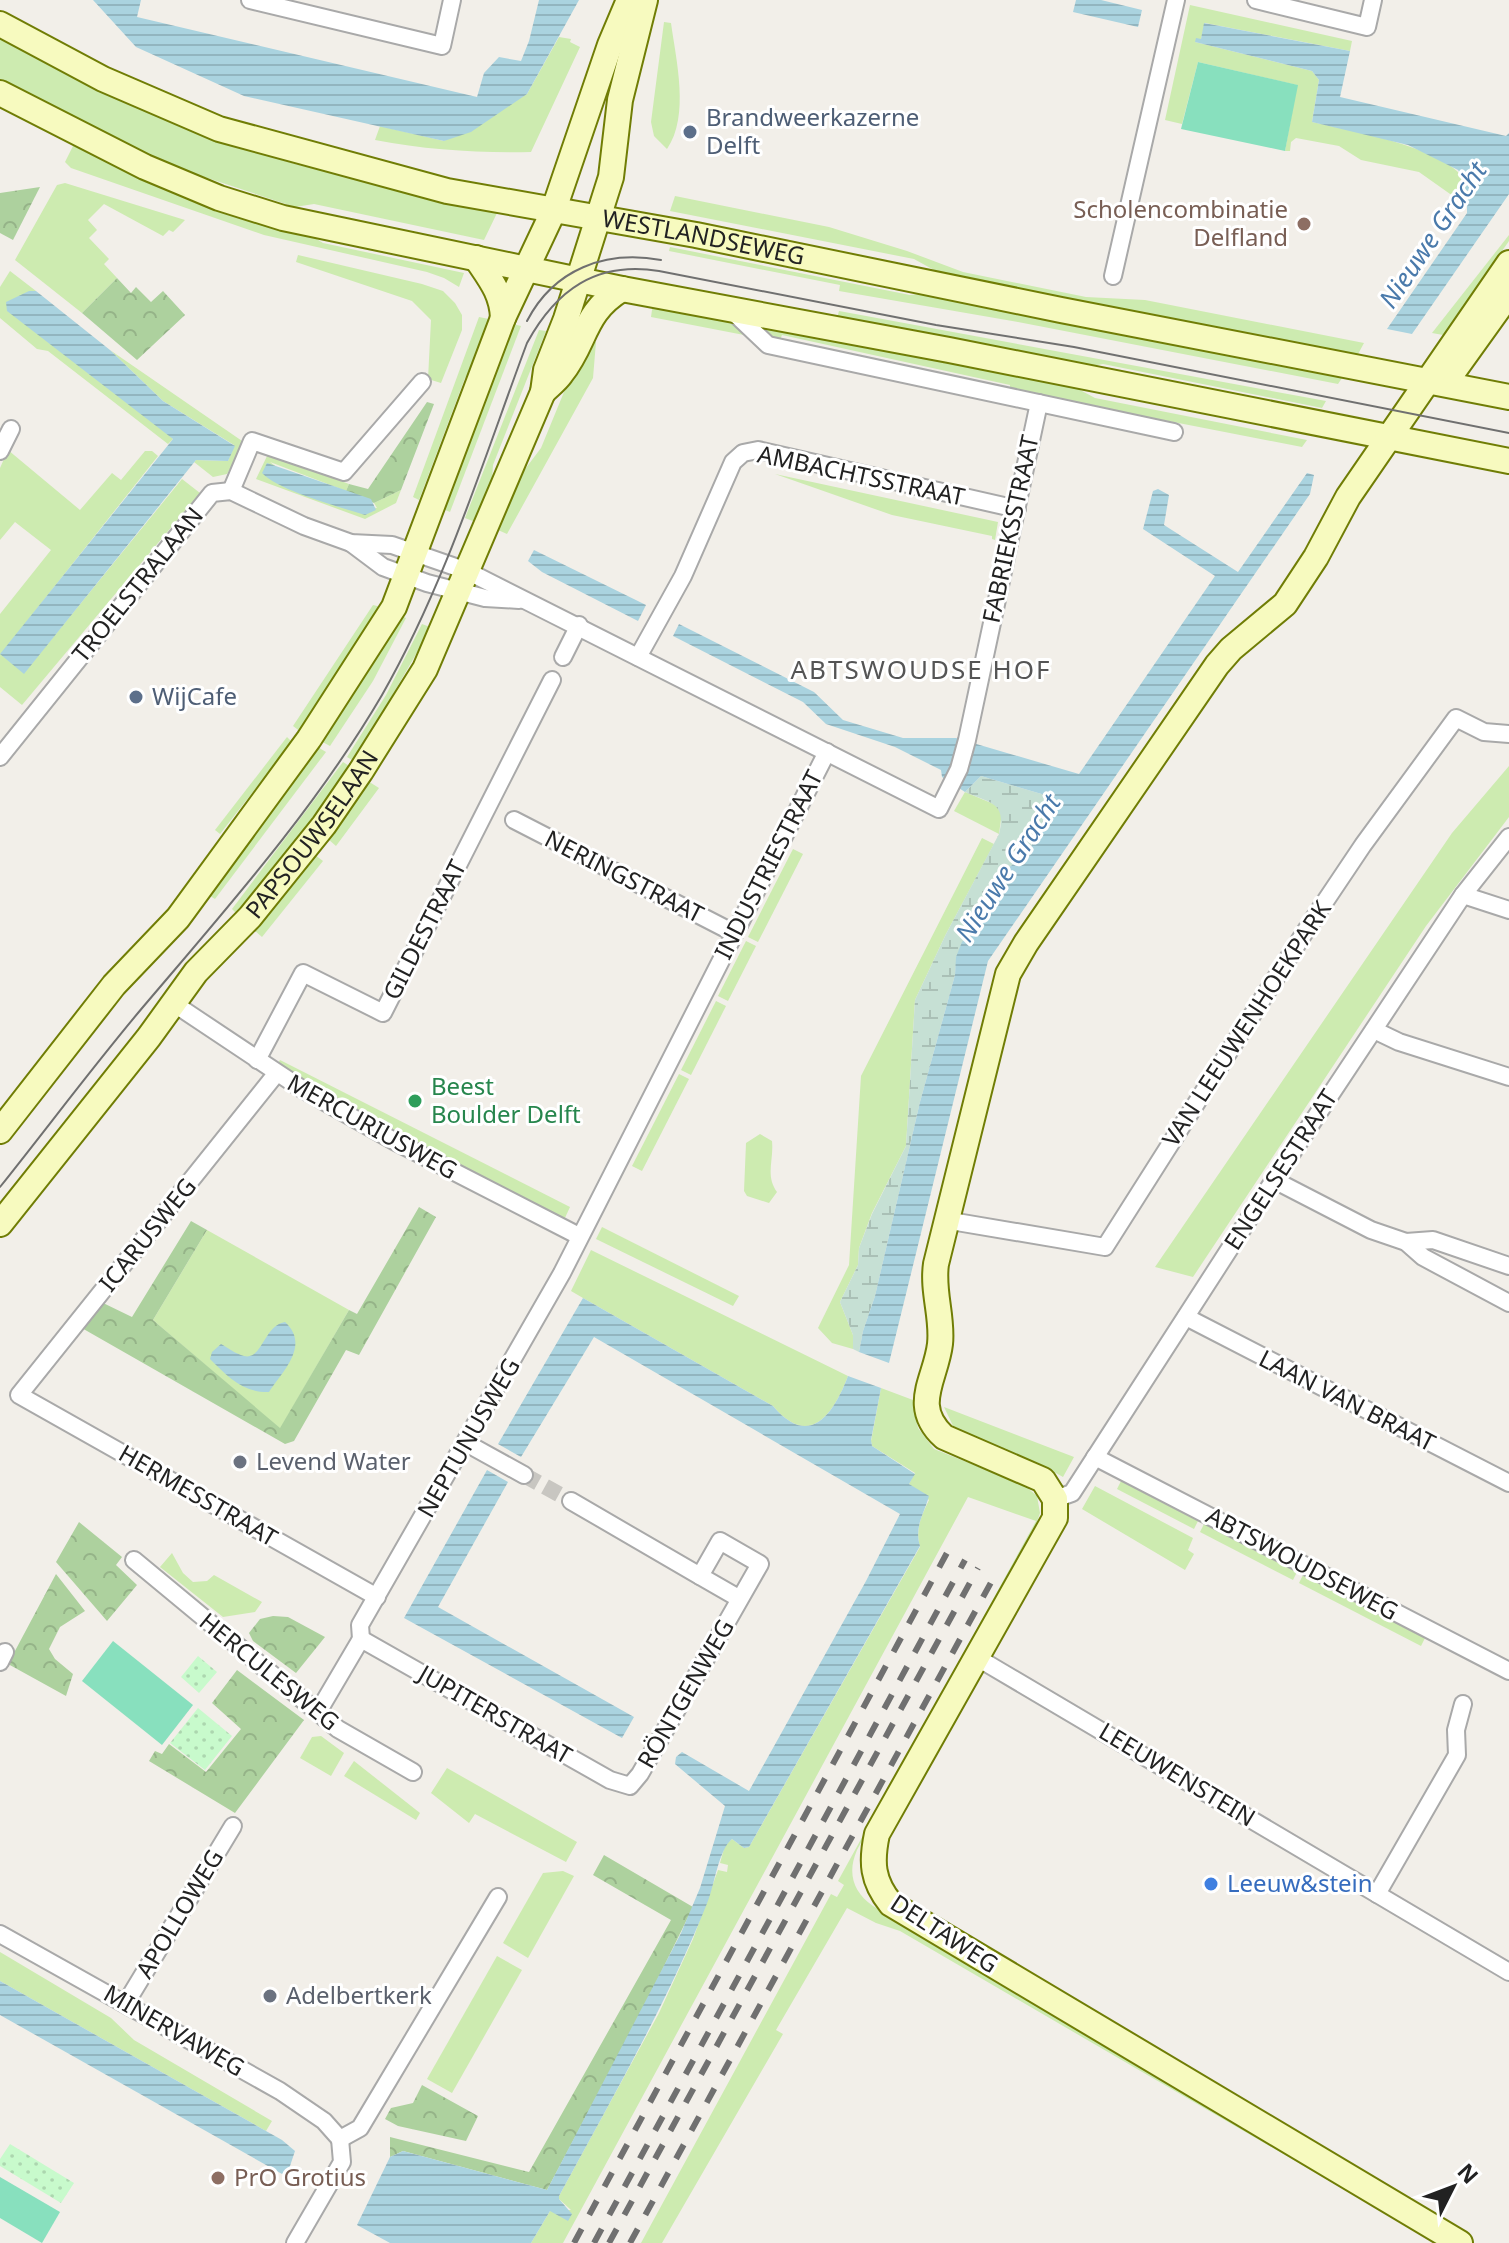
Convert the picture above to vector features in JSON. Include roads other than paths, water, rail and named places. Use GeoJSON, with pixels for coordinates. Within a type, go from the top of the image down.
{"type":"FeatureCollection","features":[{"type":"Feature","properties":{"kind":"street"},"geometry":{"type":"LineString","coordinates":[[250,0],[442,46],[452,0]]}},
{"type":"Feature","properties":{"kind":"street"},"geometry":{"type":"LineString","coordinates":[[0,1131],[114,985],[178,918],[309,739],[389,617],[503,318],[553,212],[610,45],[629,0]]}},
{"type":"Feature","properties":{"kind":"street","name":"PAPSOUWSELAAN"},"geometry":{"type":"LineString","coordinates":[[0,1224],[196,972],[250,917],[331,814],[425,669],[543,392],[546,370],[599,219],[613,166],[620,100],[645,0]]}},
{"type":"Feature","properties":{"kind":"street"},"geometry":{"type":"LineString","coordinates":[[1113,276],[1176,0]]}},
{"type":"Feature","properties":{"kind":"street"},"geometry":{"type":"LineString","coordinates":[[1256,0],[1367,27],[1373,0]]}},
{"type":"Feature","properties":{"kind":"street","name":"WESTLANDSEWEG"},"geometry":{"type":"LineString","coordinates":[[0,24],[90,73],[219,129],[447,191],[696,235],[1509,397]]}},
{"type":"Feature","properties":{"kind":"street"},"geometry":{"type":"LineString","coordinates":[[0,93],[145,167],[219,198],[283,218],[622,289],[729,307],[1509,461]]}},
{"type":"Feature","properties":{"kind":"street"},"geometry":{"type":"LineString","coordinates":[[476,258],[498,290],[503,318]]}},
{"type":"Feature","properties":{"kind":"street"},"geometry":{"type":"LineString","coordinates":[[1055,1499],[1043,1480],[944,1437],[928,1414],[931,1371],[940,1346],[933,1284],[945,1220],[1008,974],[1015,959],[1217,665],[1285,604],[1316,557],[1338,512],[1398,439],[1509,263]]}},
{"type":"Feature","properties":{"kind":"street","name":"PAPSOUWSELAAN"},"geometry":{"type":"LineString","coordinates":[[543,392],[562,374],[593,313],[622,289]]}},
{"type":"Feature","properties":{"kind":"street"},"geometry":{"type":"LineString","coordinates":[[1437,381],[1509,294]]}},
{"type":"Feature","properties":{"kind":"street"},"geometry":{"type":"LineString","coordinates":[[729,307],[768,345],[1174,432]]}},
{"type":"Feature","properties":{"kind":"street"},"geometry":{"type":"LineString","coordinates":[[231,491],[252,441],[344,472],[422,382]]}},
{"type":"Feature","properties":{"kind":"street","name":"FABRIEKSSTRAAT"},"geometry":{"type":"LineString","coordinates":[[827,752],[939,809],[959,769],[967,740],[1039,403]]}},
{"type":"Feature","properties":{"kind":"street"},"geometry":{"type":"LineString","coordinates":[[0,451],[11,429]]}},
{"type":"Feature","properties":{"kind":"street","name":"AMBACHTSSTRAAT"},"geometry":{"type":"LineString","coordinates":[[638,657],[683,576],[733,462],[743,453],[758,450],[1017,509]]}},
{"type":"Feature","properties":{"kind":"street","name":"TROELSTRALAAN"},"geometry":{"type":"LineString","coordinates":[[2,751],[212,493],[231,491],[304,526],[351,543],[383,567],[406,575],[463,582]]}},
{"type":"Feature","properties":{"kind":"street","name":"TROELSTRALAAN"},"geometry":{"type":"LineString","coordinates":[[351,543],[392,545],[414,551],[463,582]]}},
{"type":"Feature","properties":{"kind":"street","name":"INDUSTRIESTRAAT"},"geometry":{"type":"LineString","coordinates":[[463,582],[485,598],[524,601]]}},
{"type":"Feature","properties":{"kind":"street","name":"INDUSTRIESTRAAT"},"geometry":{"type":"LineString","coordinates":[[463,582],[524,601],[579,625],[827,752],[579,1236]]}},
{"type":"Feature","properties":{"kind":"street"},"geometry":{"type":"LineString","coordinates":[[563,657],[579,625]]}},
{"type":"Feature","properties":{"kind":"street","name":"GILDESTRAAT"},"geometry":{"type":"LineString","coordinates":[[257,1060],[303,973],[383,1013],[552,680]]}},
{"type":"Feature","properties":{"kind":"street","name":"VAN LEEUWENHOEKPARK"},"geometry":{"type":"LineString","coordinates":[[945,1220],[1105,1247],[1310,924],[1363,845],[1456,718],[1484,732],[1509,734]]}},
{"type":"Feature","properties":{"kind":"street","name":"NERINGSTRAAT"},"geometry":{"type":"LineString","coordinates":[[514,820],[734,933]]}},
{"type":"Feature","properties":{"kind":"street","name":"ENGELSESTRAAT"},"geometry":{"type":"LineString","coordinates":[[1055,1499],[1072,1493],[1463,895],[1509,837]]}},
{"type":"Feature","properties":{"kind":"street"},"geometry":{"type":"LineString","coordinates":[[1463,895],[1509,910]]}},
{"type":"Feature","properties":{"kind":"street","name":"MERCURIUSWEG"},"geometry":{"type":"LineString","coordinates":[[173,1003],[276,1074],[394,1141],[579,1236]]}},
{"type":"Feature","properties":{"kind":"street"},"geometry":{"type":"LineString","coordinates":[[1374,1030],[1399,1042],[1509,1077]]}},
{"type":"Feature","properties":{"kind":"street","name":"ICARUSWEG"},"geometry":{"type":"LineString","coordinates":[[19,1395],[276,1074]]}},
{"type":"Feature","properties":{"kind":"street"},"geometry":{"type":"LineString","coordinates":[[1274,1180],[1371,1230],[1406,1242],[1423,1257],[1509,1303]]}},
{"type":"Feature","properties":{"kind":"street","name":"NEPTUNUSWEG"},"geometry":{"type":"LineString","coordinates":[[361,1639],[360,1625],[562,1273],[579,1236]]}},
{"type":"Feature","properties":{"kind":"street"},"geometry":{"type":"LineString","coordinates":[[1406,1242],[1433,1240],[1509,1266]]}},
{"type":"Feature","properties":{"kind":"street","name":"LAAN VAN BRAAT"},"geometry":{"type":"LineString","coordinates":[[1186,1317],[1509,1483]]}},
{"type":"Feature","properties":{"kind":"street","name":"HERMESSTRAAT"},"geometry":{"type":"LineString","coordinates":[[19,1395],[377,1597]]}},
{"type":"Feature","properties":{"kind":"street"},"geometry":{"type":"LineString","coordinates":[[466,1443],[524,1475]]}},
{"type":"Feature","properties":{"kind":"street","name":"ABTSWOUDSEWEG"},"geometry":{"type":"LineString","coordinates":[[1095,1457],[1509,1671]]}},
{"type":"Feature","properties":{"kind":"street","name":"DELTAWEG"},"geometry":{"type":"LineString","coordinates":[[1055,1499],[1055,1518],[1051,1528],[877,1834],[872,1855],[874,1875],[880,1890],[891,1904],[1460,2243]]}},
{"type":"Feature","properties":{"kind":"street","name":"RÖNTGENWEG"},"geometry":{"type":"LineString","coordinates":[[571,1501],[740,1599]]}},
{"type":"Feature","properties":{"kind":"street","name":"RÖNTGENWEG"},"geometry":{"type":"LineString","coordinates":[[630,1786],[640,1774],[760,1564],[720,1541],[700,1576]]}},
{"type":"Feature","properties":{"kind":"street","name":"HERCULESWEG"},"geometry":{"type":"LineString","coordinates":[[134,1560],[338,1729],[413,1772]]}},
{"type":"Feature","properties":{"kind":"street"},"geometry":{"type":"LineString","coordinates":[[318,1712],[361,1639]]}},
{"type":"Feature","properties":{"kind":"street","name":"JUPITERSTRAAT"},"geometry":{"type":"LineString","coordinates":[[361,1639],[610,1780],[630,1786]]}},
{"type":"Feature","properties":{"kind":"street","name":"LEEUWENSTEIN"},"geometry":{"type":"LineString","coordinates":[[976,1657],[1509,1972]]}},
{"type":"Feature","properties":{"kind":"street"},"geometry":{"type":"LineString","coordinates":[[1377,1894],[1457,1755],[1456,1730],[1463,1704]]}},
{"type":"Feature","properties":{"kind":"street","name":"APOLLOWEG"},"geometry":{"type":"LineString","coordinates":[[126,2003],[233,1826]]}},
{"type":"Feature","properties":{"kind":"street"},"geometry":{"type":"LineString","coordinates":[[295,2243],[342,2162],[340,2139],[360,2128],[498,1897]]}},
{"type":"Feature","properties":{"kind":"street","name":"MINERVAWEG"},"geometry":{"type":"LineString","coordinates":[[0,1934],[280,2091],[324,2121],[340,2139]]}},
{"type":"Feature","properties":{"kind":"water"},"geometry":{"type":"Polygon","coordinates":[[[93,0],[141,0],[137,17],[477,97],[484,73],[499,57],[521,61],[539,0],[579,0],[527,94],[471,132],[444,141],[244,96],[136,47],[93,0]]]}},
{"type":"Feature","properties":{"kind":"water"},"geometry":{"type":"Polygon","coordinates":[[[1076,0],[1101,0],[1142,10],[1138,27],[1073,12],[1076,0]]]}},
{"type":"Feature","properties":{"kind":"water"},"geometry":{"type":"Polygon","coordinates":[[[1204,23],[1350,51],[1340,97],[1506,136],[1509,133],[1509,194],[1412,334],[1387,329],[1467,213],[1467,206],[1460,201],[1467,183],[1458,170],[1408,145],[1312,122],[1319,80],[1312,71],[1195,42],[1196,38],[1201,39],[1204,23]]]}},
{"type":"Feature","properties":{"kind":"water"},"geometry":{"type":"Polygon","coordinates":[[[29,291],[36,291],[110,350],[163,401],[235,446],[228,461],[196,460],[24,674],[0,654],[173,439],[7,311],[6,302],[29,291]]]}},
{"type":"Feature","properties":{"kind":"water"},"geometry":{"type":"Polygon","coordinates":[[[267,463],[371,499],[376,510],[365,515],[295,492],[262,473],[267,463]]]}},
{"type":"Feature","properties":{"kind":"water"},"geometry":{"type":"Polygon","coordinates":[[[1307,473],[1314,475],[1310,494],[988,961],[889,1363],[859,1352],[920,1102],[955,975],[956,957],[962,942],[1005,881],[1009,867],[1025,857],[1048,816],[1050,802],[1045,795],[981,776],[965,792],[942,777],[941,770],[895,747],[826,724],[803,702],[673,636],[679,624],[814,692],[843,720],[903,738],[956,738],[1079,774],[1215,576],[1143,529],[1153,491],[1158,489],[1169,495],[1164,525],[1238,572],[1307,473]]]}},
{"type":"Feature","properties":{"kind":"water"},"geometry":{"type":"Polygon","coordinates":[[[534,550],[646,605],[638,621],[542,572],[528,561],[534,550]]]}},
{"type":"Feature","properties":{"kind":"water"},"geometry":{"type":"Polygon","coordinates":[[[583,1298],[773,1406],[786,1419],[798,1425],[809,1426],[828,1413],[848,1376],[881,1388],[872,1446],[915,1474],[909,1484],[929,1496],[919,1527],[920,1546],[749,1847],[744,1848],[732,1839],[727,1844],[709,1899],[673,1980],[559,2196],[572,2214],[568,2221],[550,2211],[531,2243],[390,2243],[357,2225],[390,2157],[403,2151],[547,2190],[681,1933],[700,1888],[725,1806],[675,1764],[676,1757],[682,1752],[749,1791],[900,1514],[594,1337],[521,1457],[498,1444],[583,1298]]]}},
{"type":"Feature","properties":{"kind":"water"},"geometry":{"type":"Polygon","coordinates":[[[285,1322],[292,1331],[295,1348],[269,1392],[243,1386],[210,1359],[212,1352],[221,1344],[238,1354],[250,1356],[272,1329],[285,1322]]]}},
{"type":"Feature","properties":{"kind":"water"},"geometry":{"type":"Polygon","coordinates":[[[487,1470],[508,1482],[438,1607],[634,1717],[622,1738],[404,1618],[487,1470]]]}},
{"type":"Feature","properties":{"kind":"water"},"geometry":{"type":"Polygon","coordinates":[[[0,1981],[282,2140],[295,2151],[289,2169],[282,2174],[0,2015],[0,1981]]]}},
{"type":"Feature","properties":{"kind":"tunnel"},"geometry":{"type":"LineString","coordinates":[[524,1475],[571,1501]]}},
{"type":"Feature","properties":{"kind":"tram line"},"geometry":{"type":"LineString","coordinates":[[527,321],[551,288],[583,267],[620,258],[661,260]]}},
{"type":"Feature","properties":{"kind":"tram line"},"geometry":{"type":"LineString","coordinates":[[0,1187],[125,1029],[300,817],[356,737],[405,653],[425,610],[462,522],[527,343],[551,308],[580,283],[616,271],[659,271],[936,325],[1074,347],[1509,433]]}},
{"type":"Feature","properties":{"kind":"railway"},"geometry":{"type":"LineString","coordinates":[[574,2243],[948,1551]]}},
{"type":"Feature","properties":{"kind":"railway"},"geometry":{"type":"LineString","coordinates":[[594,2243],[965,1560]]}},
{"type":"Feature","properties":{"kind":"railway"},"geometry":{"type":"LineString","coordinates":[[609,2243],[978,1568]]}},
{"type":"Feature","properties":{"kind":"railway"},"geometry":{"type":"LineString","coordinates":[[630,2243],[994,1577]]}},
{"type":"Feature","properties":{"kind":"place","name":"Brandweerkazerne Delft"},"geometry":{"type":"Point","coordinates":[690,132]}},
{"type":"Feature","properties":{"kind":"place","name":"Scholencombinatie Delfland"},"geometry":{"type":"Point","coordinates":[1304,224]}},
{"type":"Feature","properties":{"kind":"place","name":"WijCafe"},"geometry":{"type":"Point","coordinates":[136,697]}},
{"type":"Feature","properties":{"kind":"place","name":"Beest Boulder Delft"},"geometry":{"type":"Point","coordinates":[415,1101]}},
{"type":"Feature","properties":{"kind":"place","name":"Levend Water"},"geometry":{"type":"Point","coordinates":[240,1462]}},
{"type":"Feature","properties":{"kind":"place","name":"Leeuw&stein"},"geometry":{"type":"Point","coordinates":[1211,1884]}},
{"type":"Feature","properties":{"kind":"place","name":"Adelbertkerk"},"geometry":{"type":"Point","coordinates":[270,1996]}},
{"type":"Feature","properties":{"kind":"place","name":"PrO Grotius"},"geometry":{"type":"Point","coordinates":[218,2178]}},
{"type":"Feature","properties":{"kind":"district","name":"ABTSWOUDSE HOF"},"geometry":{"type":"Point","coordinates":[921,670]}},
{"type":"Feature","properties":{"kind":"water label","name":"Nieuwe Gracht"},"geometry":{"type":"Point","coordinates":[1433,235]}},
{"type":"Feature","properties":{"kind":"water label","name":"Nieuwe Gracht"},"geometry":{"type":"Point","coordinates":[1008,868]}}]}
